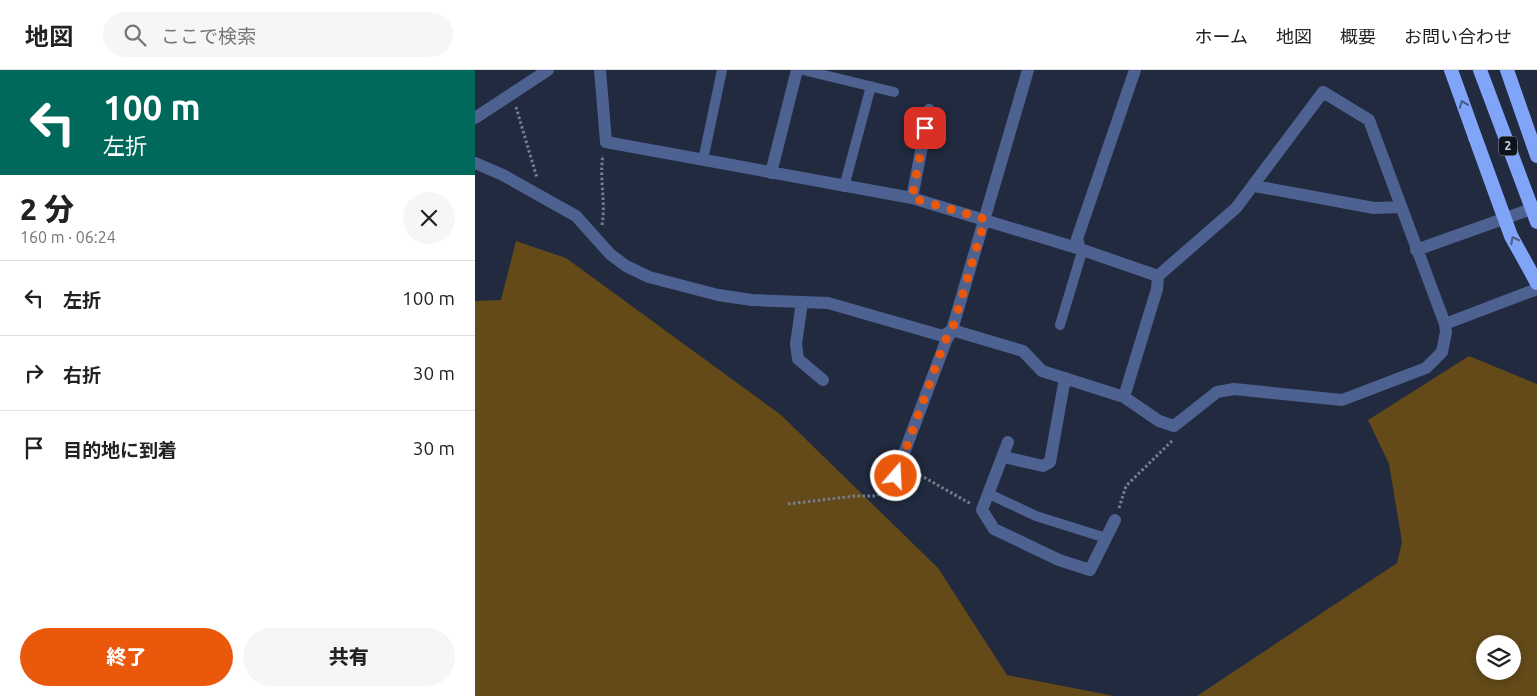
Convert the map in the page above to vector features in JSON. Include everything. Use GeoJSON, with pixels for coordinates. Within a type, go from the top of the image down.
{"type":"FeatureCollection","features":[{"type":"Feature","properties":{"kind":"highway","name":"2"},"geometry":{"type":"LineString","coordinates":[[1451,70],[1511,236],[1537,283]]}},
{"type":"Feature","properties":{"kind":"highway","name":"2"},"geometry":{"type":"LineString","coordinates":[[1480,70],[1537,222]]}},
{"type":"Feature","properties":{"kind":"highway","name":"2"},"geometry":{"type":"LineString","coordinates":[[1507,70],[1537,156]]}},
{"type":"Feature","properties":{"kind":"street"},"geometry":{"type":"LineString","coordinates":[[475,118],[548,70]]}},
{"type":"Feature","properties":{"kind":"street"},"geometry":{"type":"LineString","coordinates":[[600,70],[606,142],[912,198],[1080,249],[1158,276]]}},
{"type":"Feature","properties":{"kind":"street"},"geometry":{"type":"LineString","coordinates":[[771,173],[797,70]]}},
{"type":"Feature","properties":{"kind":"street"},"geometry":{"type":"LineString","coordinates":[[900,464],[945,341],[952,330],[1028,70]]}},
{"type":"Feature","properties":{"kind":"street"},"geometry":{"type":"LineString","coordinates":[[1080,249],[1077,239],[1135,70]]}},
{"type":"Feature","properties":{"kind":"street"},"geometry":{"type":"LineString","coordinates":[[952,330],[1023,351],[1042,371],[1125,396],[1159,421],[1174,426],[1217,392],[1234,389],[1342,400],[1425,368],[1442,352],[1446,332],[1445,324],[1369,120],[1323,92],[1237,208],[1158,276],[1157,289],[1125,396]]}},
{"type":"Feature","properties":{"kind":"street"},"geometry":{"type":"LineString","coordinates":[[912,198],[929,110]]}},
{"type":"Feature","properties":{"kind":"street"},"geometry":{"type":"LineString","coordinates":[[475,163],[503,175],[576,216],[610,254],[626,266],[676,285],[752,300],[828,303],[943,336],[952,330]]}},
{"type":"Feature","properties":{"kind":"street"},"geometry":{"type":"LineString","coordinates":[[1255,186],[1374,208],[1400,207]]}},
{"type":"Feature","properties":{"kind":"street"},"geometry":{"type":"LineString","coordinates":[[1417,250],[1537,207]]}},
{"type":"Feature","properties":{"kind":"street"},"geometry":{"type":"LineString","coordinates":[[1445,324],[1537,289]]}},
{"type":"Feature","properties":{"kind":"street"},"geometry":{"type":"LineString","coordinates":[[802,302],[796,344],[798,359],[823,380]]}},
{"type":"Feature","properties":{"kind":"street"},"geometry":{"type":"LineString","coordinates":[[1004,458],[1043,466],[1050,462],[1065,378]]}},
{"type":"Feature","properties":{"kind":"street"},"geometry":{"type":"LineString","coordinates":[[1009,442],[982,510],[994,529],[1059,560],[1090,570],[1115,520]]}},
{"type":"Feature","properties":{"kind":"lane"},"geometry":{"type":"LineString","coordinates":[[703,160],[722,70]]}},
{"type":"Feature","properties":{"kind":"lane"},"geometry":{"type":"LineString","coordinates":[[803,70],[894,92]]}},
{"type":"Feature","properties":{"kind":"lane"},"geometry":{"type":"LineString","coordinates":[[844,187],[871,86]]}},
{"type":"Feature","properties":{"kind":"lane"},"geometry":{"type":"LineString","coordinates":[[1060,325],[1081,256],[1080,249]]}},
{"type":"Feature","properties":{"kind":"lane"},"geometry":{"type":"LineString","coordinates":[[989,494],[1036,516],[1106,538]]}},
{"type":"Feature","properties":{"kind":"path"},"geometry":{"type":"LineString","coordinates":[[512,95],[543,198]]}},
{"type":"Feature","properties":{"kind":"path"},"geometry":{"type":"LineString","coordinates":[[597,239],[600,236],[605,209],[601,169],[606,142]]}},
{"type":"Feature","properties":{"kind":"path"},"geometry":{"type":"LineString","coordinates":[[1115,520],[1126,486],[1175,438]]}},
{"type":"Feature","properties":{"kind":"path"},"geometry":{"type":"LineString","coordinates":[[787,504],[855,496],[875,496],[893,487],[900,464],[982,510]]}},
{"type":"Feature","properties":{"kind":"shaded area"},"geometry":{"type":"Polygon","coordinates":[[[516,241],[566,258],[781,415],[938,568],[1007,675],[1114,696],[475,696],[475,301],[501,300],[516,241]]]}},
{"type":"Feature","properties":{"kind":"shaded area"},"geometry":{"type":"Polygon","coordinates":[[[1469,356],[1537,384],[1537,696],[1197,696],[1397,563],[1402,542],[1389,464],[1368,420],[1469,356]]]}},
{"type":"Feature","properties":{"kind":"route"},"geometry":{"type":"LineString","coordinates":[[896,476],[945,341],[952,330],[985,219],[912,198],[925,128]]}}]}
